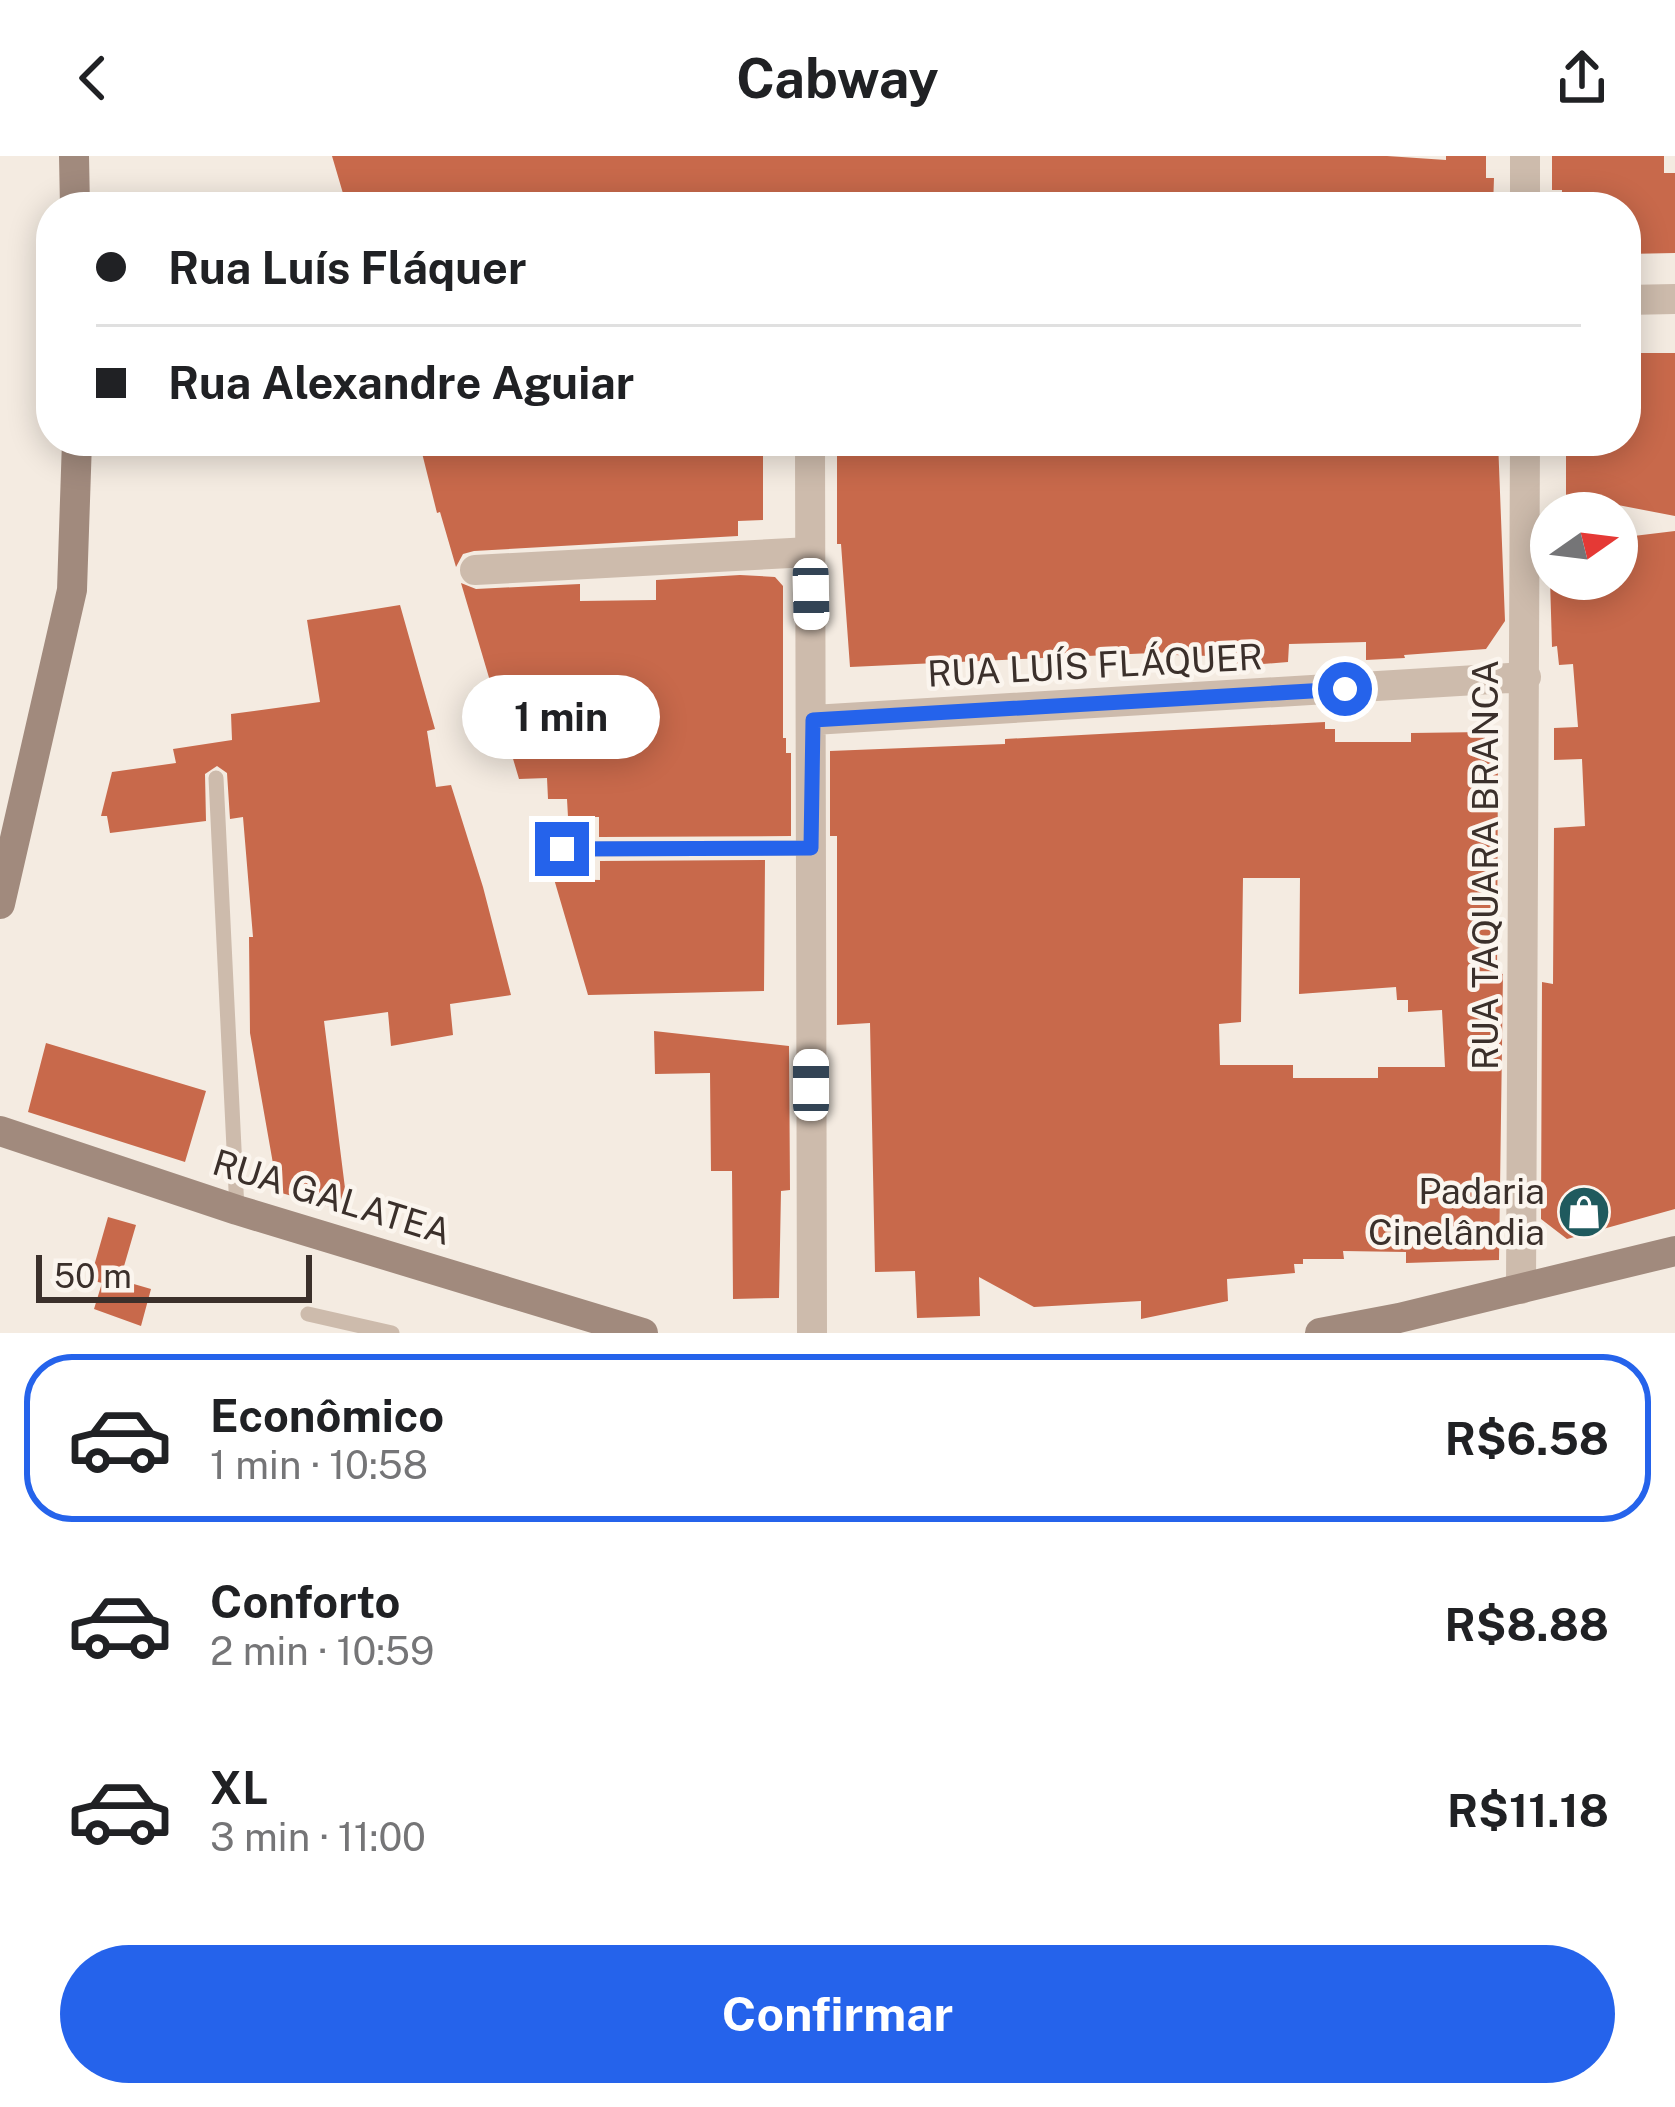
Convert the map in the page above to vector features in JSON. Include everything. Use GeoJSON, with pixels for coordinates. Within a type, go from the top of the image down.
{"type":"FeatureCollection","features":[{"type":"Feature","properties":{"kind":"street"},"geometry":{"type":"LineString","coordinates":[[74,156],[75,192]]}},
{"type":"Feature","properties":{"kind":"street"},"geometry":{"type":"LineString","coordinates":[[1525,156],[1525,192]]}},
{"type":"Feature","properties":{"kind":"street"},"geometry":{"type":"LineString","coordinates":[[1641,299],[1675,298]]}},
{"type":"Feature","properties":{"kind":"street"},"geometry":{"type":"LineString","coordinates":[[0,904],[72,590],[76,456]]}},
{"type":"Feature","properties":{"kind":"street"},"geometry":{"type":"LineString","coordinates":[[810,456],[812,1333]]}},
{"type":"Feature","properties":{"kind":"street","name":"RUA TAQUARA BRANCA"},"geometry":{"type":"LineString","coordinates":[[1521,1289],[1526,456]]}},
{"type":"Feature","properties":{"kind":"street"},"geometry":{"type":"LineString","coordinates":[[475,570],[810,552]]}},
{"type":"Feature","properties":{"kind":"street","name":"RUA LUÍS FLÁQUER"},"geometry":{"type":"LineString","coordinates":[[813,720],[1526,677]]}},
{"type":"Feature","properties":{"kind":"street","name":"RUA GALATEA"},"geometry":{"type":"LineString","coordinates":[[0,1131],[237,1210],[643,1333]]}},
{"type":"Feature","properties":{"kind":"street"},"geometry":{"type":"LineString","coordinates":[[1319,1333],[1376,1327],[1675,1251]]}},
{"type":"Feature","properties":{"kind":"lane"},"geometry":{"type":"LineString","coordinates":[[216,778],[237,1210]]}},
{"type":"Feature","properties":{"kind":"lane"},"geometry":{"type":"LineString","coordinates":[[562,849],[811,848]]}},
{"type":"Feature","properties":{"kind":"lane"},"geometry":{"type":"LineString","coordinates":[[308,1314],[392,1333]]}},
{"type":"Feature","properties":{"kind":"building"},"geometry":{"type":"Polygon","coordinates":[[[332,156],[1387,156],[1446,160],[1446,156],[1486,156],[1486,178],[1494,178],[1494,192],[343,192],[332,156]]]}},
{"type":"Feature","properties":{"kind":"building"},"geometry":{"type":"Polygon","coordinates":[[[1552,156],[1664,156],[1664,173],[1675,173],[1675,253],[1641,254],[1641,192],[1552,190],[1552,156]]]}},
{"type":"Feature","properties":{"kind":"building"},"geometry":{"type":"Polygon","coordinates":[[[1641,353],[1675,353],[1675,516],[1638,509],[1638,492],[1566,492],[1566,456],[1641,456],[1641,353]]]}},
{"type":"Feature","properties":{"kind":"building"},"geometry":{"type":"Polygon","coordinates":[[[423,456],[763,456],[763,520],[738,521],[738,536],[474,551],[463,554],[456,567],[423,456]]]}},
{"type":"Feature","properties":{"kind":"building"},"geometry":{"type":"Polygon","coordinates":[[[837,456],[1499,456],[1505,621],[1486,649],[1405,658],[1366,660],[1366,642],[1289,644],[1288,662],[1212,668],[1212,656],[1174,652],[850,667],[841,544],[837,544],[837,456]]]}},
{"type":"Feature","properties":{"kind":"building"},"geometry":{"type":"Polygon","coordinates":[[[1675,531],[1675,1209],[1567,1239],[1541,1219],[1542,982],[1553,984],[1554,828],[1585,826],[1582,759],[1554,760],[1554,728],[1578,727],[1573,664],[1559,665],[1557,646],[1552,647],[1551,600],[1638,600],[1638,535],[1675,531]]]}},
{"type":"Feature","properties":{"kind":"building"},"geometry":{"type":"Polygon","coordinates":[[[775,577],[783,586],[783,738],[786,753],[791,753],[791,836],[599,837],[599,817],[568,817],[567,799],[548,799],[547,778],[519,779],[461,583],[476,589],[580,584],[580,601],[656,600],[656,580],[775,577]]]}},
{"type":"Feature","properties":{"kind":"building"},"geometry":{"type":"Polygon","coordinates":[[[400,605],[435,729],[427,731],[436,787],[451,785],[511,995],[450,1004],[453,1035],[391,1046],[388,1012],[324,1021],[348,1212],[278,1192],[250,1033],[249,937],[253,937],[243,817],[230,819],[227,773],[217,766],[205,774],[206,821],[110,833],[107,816],[101,816],[112,772],[176,763],[173,749],[232,740],[231,714],[320,702],[307,620],[400,605]]]}},
{"type":"Feature","properties":{"kind":"building"},"geometry":{"type":"Polygon","coordinates":[[[1325,722],[1325,729],[1335,729],[1335,742],[1411,742],[1411,733],[1485,732],[1485,754],[1498,755],[1497,973],[1503,974],[1499,1260],[1406,1263],[1406,1252],[1343,1251],[1344,1259],[1303,1259],[1303,1264],[1294,1264],[1295,1273],[1227,1279],[1228,1301],[1141,1319],[1141,1301],[1034,1307],[979,1277],[980,1316],[917,1318],[915,1271],[875,1272],[870,1023],[837,1025],[837,836],[830,836],[830,751],[1005,744],[1005,739],[1325,722]],[[1243,878],[1241,1022],[1219,1024],[1220,1065],[1293,1065],[1293,1078],[1378,1078],[1378,1067],[1445,1067],[1442,1010],[1408,1012],[1408,1000],[1397,1000],[1396,987],[1299,994],[1300,878],[1243,878]]]}},
{"type":"Feature","properties":{"kind":"building"},"geometry":{"type":"Polygon","coordinates":[[[765,860],[764,991],[588,995],[554,879],[600,880],[600,861],[765,860]]]}},
{"type":"Feature","properties":{"kind":"building"},"geometry":{"type":"Polygon","coordinates":[[[654,1031],[789,1046],[790,1190],[781,1191],[779,1298],[733,1299],[732,1171],[711,1171],[710,1073],[655,1074],[654,1031]]]}},
{"type":"Feature","properties":{"kind":"building"},"geometry":{"type":"Polygon","coordinates":[[[46,1043],[206,1091],[185,1162],[28,1112],[46,1043]]]}},
{"type":"Feature","properties":{"kind":"building"},"geometry":{"type":"Polygon","coordinates":[[[108,1217],[136,1225],[120,1280],[151,1289],[141,1326],[94,1309],[102,1283],[90,1280],[108,1217]]]}},
{"type":"Feature","properties":{"kind":"place","name":"Padaria Cinelândia"},"geometry":{"type":"Point","coordinates":[1584,1212]}},
{"type":"Feature","properties":{"kind":"route"},"geometry":{"type":"LineString","coordinates":[[562,849],[811,848],[813,720],[1345,689]]}}]}
